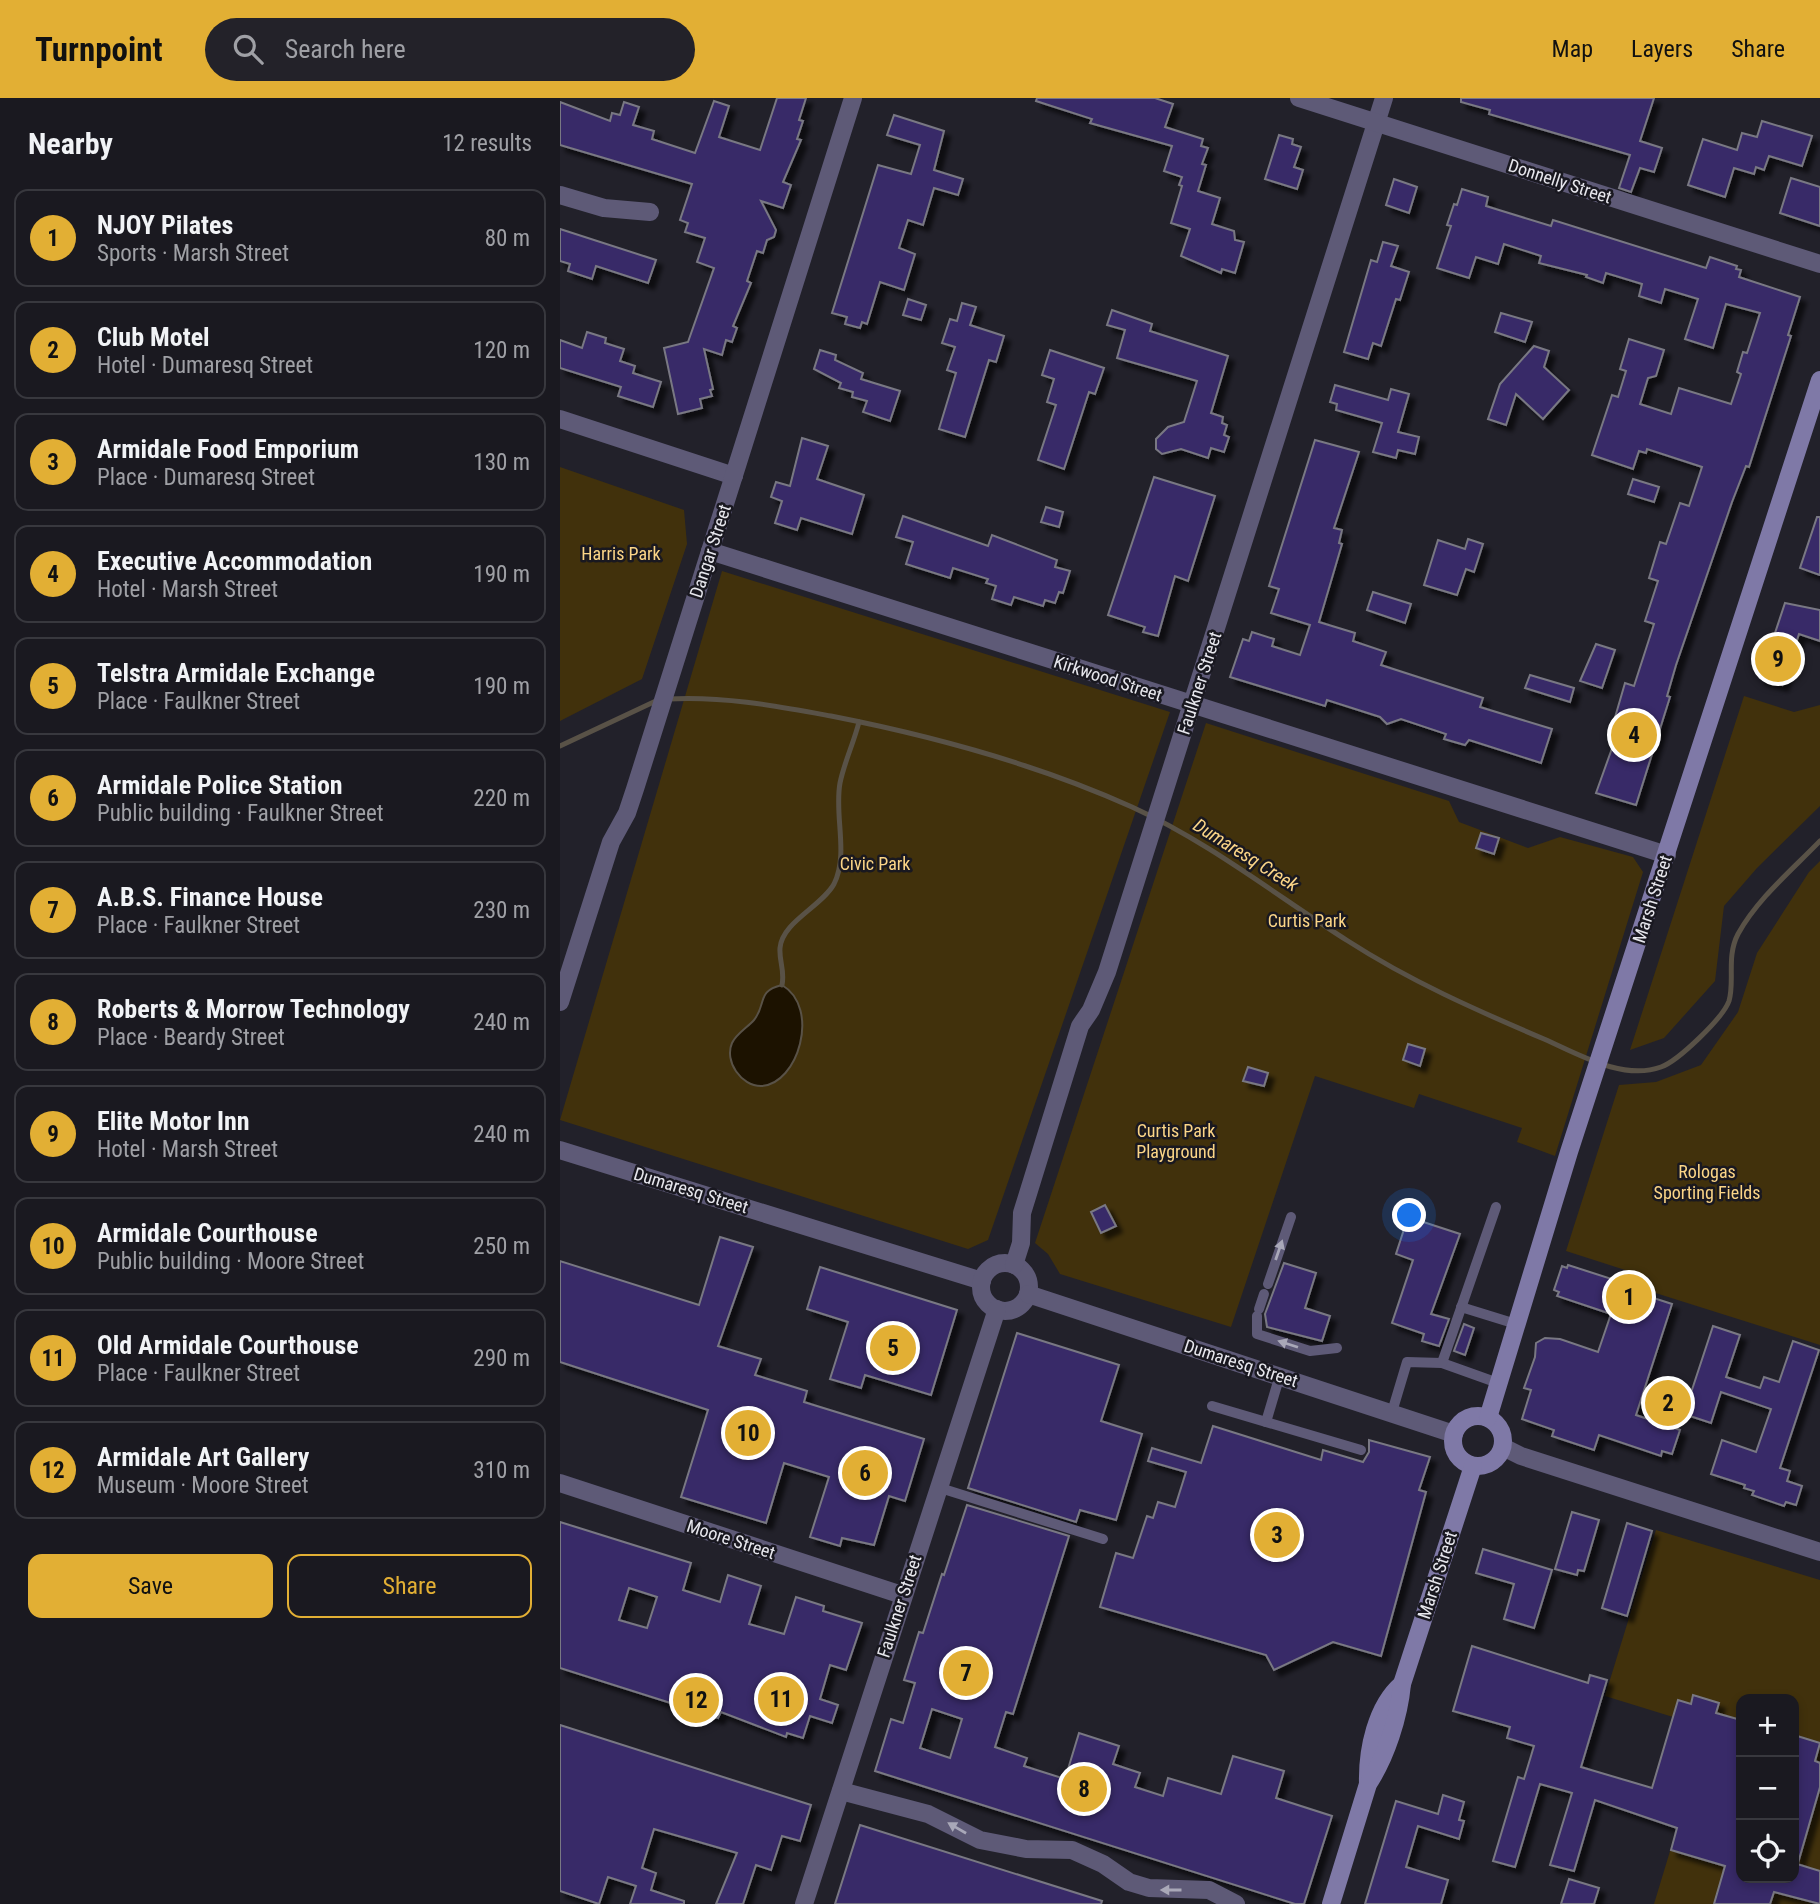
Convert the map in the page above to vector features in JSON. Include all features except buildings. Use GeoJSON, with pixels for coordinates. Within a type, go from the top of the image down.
{"type":"FeatureCollection","features":[{"type":"Feature","properties":{"kind":"main road","name":"Marsh Street"},"geometry":{"type":"LineString","coordinates":[[1488,1418],[1569,1152],[1820,380]]}},
{"type":"Feature","properties":{"kind":"main road"},"geometry":{"type":"LineString","coordinates":[[1480,1416],[1488,1418],[1502,1433],[1503,1447],[1489,1464],[1473,1466],[1456,1454],[1454,1434],[1464,1420],[1480,1416]]}},
{"type":"Feature","properties":{"kind":"main road","name":"Marsh Street"},"geometry":{"type":"LineString","coordinates":[[1331,1904],[1368,1784],[1379,1767],[1401,1699],[1402,1684],[1473,1466]]}},
{"type":"Feature","properties":{"kind":"street","name":"Dangar Street"},"geometry":{"type":"LineString","coordinates":[[560,1002],[611,842],[627,813],[853,98]]}},
{"type":"Feature","properties":{"kind":"street","name":"Donnelly Street"},"geometry":{"type":"LineString","coordinates":[[1299,98],[1820,264]]}},
{"type":"Feature","properties":{"kind":"street","name":"Faulkner Street"},"geometry":{"type":"LineString","coordinates":[[1014,1265],[1021,1243],[1022,1213],[1080,1026],[1091,1010],[1107,972],[1384,98]]}},
{"type":"Feature","properties":{"kind":"street"},"geometry":{"type":"LineString","coordinates":[[560,195],[604,208],[650,212]]}},
{"type":"Feature","properties":{"kind":"street"},"geometry":{"type":"LineString","coordinates":[[560,419],[734,476]]}},
{"type":"Feature","properties":{"kind":"street","name":"Kirkwood Street"},"geometry":{"type":"LineString","coordinates":[[710,551],[1667,855]]}},
{"type":"Feature","properties":{"kind":"street","name":"Dumaresq Street"},"geometry":{"type":"LineString","coordinates":[[560,1150],[982,1281]]}},
{"type":"Feature","properties":{"kind":"street"},"geometry":{"type":"LineString","coordinates":[[1014,1265],[1027,1276],[1028,1294],[1016,1309],[996,1309],[983,1297],[982,1281],[994,1266],[1014,1265]]}},
{"type":"Feature","properties":{"kind":"street","name":"Dumaresq Street"},"geometry":{"type":"LineString","coordinates":[[1028,1294],[1454,1434]]}},
{"type":"Feature","properties":{"kind":"street","name":"Faulkner Street"},"geometry":{"type":"LineString","coordinates":[[804,1904],[996,1309]]}},
{"type":"Feature","properties":{"kind":"street"},"geometry":{"type":"LineString","coordinates":[[1503,1447],[1521,1456],[1820,1552]]}},
{"type":"Feature","properties":{"kind":"street","name":"Moore Street"},"geometry":{"type":"LineString","coordinates":[[560,1483],[902,1595]]}},
{"type":"Feature","properties":{"kind":"street"},"geometry":{"type":"LineString","coordinates":[[841,1791],[928,1814],[979,1840],[1026,1849],[1072,1850],[1103,1864],[1129,1882],[1149,1888],[1209,1890],[1236,1904]]}},
{"type":"Feature","properties":{"kind":"lane"},"geometry":{"type":"LineString","coordinates":[[1442,1363],[1496,1207]]}},
{"type":"Feature","properties":{"kind":"lane"},"geometry":{"type":"LineString","coordinates":[[1291,1217],[1258,1312],[1257,1334],[1310,1351],[1337,1348]]}},
{"type":"Feature","properties":{"kind":"lane"},"geometry":{"type":"LineString","coordinates":[[1461,1307],[1516,1324]]}},
{"type":"Feature","properties":{"kind":"lane"},"geometry":{"type":"LineString","coordinates":[[1392,1412],[1407,1362],[1442,1363],[1498,1383]]}},
{"type":"Feature","properties":{"kind":"lane"},"geometry":{"type":"LineString","coordinates":[[1266,1422],[1280,1376]]}},
{"type":"Feature","properties":{"kind":"lane"},"geometry":{"type":"LineString","coordinates":[[1212,1406],[1361,1450]]}},
{"type":"Feature","properties":{"kind":"lane"},"geometry":{"type":"LineString","coordinates":[[937,1487],[1103,1539]]}},
{"type":"Feature","properties":{"kind":"green space","name":"Harris Park"},"geometry":{"type":"Polygon","coordinates":[[[560,467],[684,510],[687,544],[642,679],[560,721],[560,467]]]}},
{"type":"Feature","properties":{"kind":"green space","name":"Civic Park"},"geometry":{"type":"Polygon","coordinates":[[[722,571],[1170,712],[988,1240],[968,1249],[560,1120],[722,571]]]}},
{"type":"Feature","properties":{"kind":"green space"},"geometry":{"type":"Polygon","coordinates":[[[1744,696],[1794,712],[1820,705],[1820,806],[1757,868],[1724,906],[1715,981],[1664,1038],[1630,1050],[1744,696]]]}},
{"type":"Feature","properties":{"kind":"green space","name":"Curtis Park"},"geometry":{"type":"Polygon","coordinates":[[[1206,723],[1449,801],[1459,822],[1528,848],[1560,837],[1633,857],[1643,872],[1555,1156],[1517,1142],[1522,1128],[1419,1094],[1414,1108],[1315,1076],[1231,1327],[1060,1274],[1048,1254],[1035,1243],[1206,723]]]}},
{"type":"Feature","properties":{"kind":"green space","name":"Rologas Sporting Fields"},"geometry":{"type":"Polygon","coordinates":[[[1820,861],[1820,1345],[1646,1290],[1650,1278],[1566,1251],[1619,1085],[1656,1082],[1701,1065],[1738,1012],[1757,953],[1809,872],[1820,861]]]}},
{"type":"Feature","properties":{"kind":"green space"},"geometry":{"type":"Polygon","coordinates":[[[1656,1530],[1820,1580],[1820,1871],[1810,1904],[1770,1904],[1776,1883],[1799,1883],[1799,1694],[1736,1694],[1736,1846],[1732,1845],[1714,1904],[1654,1904],[1677,1828],[1642,1817],[1673,1717],[1605,1696],[1656,1530]]]}},
{"type":"Feature","properties":{"kind":"shaded area"},"geometry":{"type":"Polygon","coordinates":[[[782,985],[794,996],[800,1010],[800,1044],[785,1073],[774,1082],[754,1085],[736,1071],[732,1065],[730,1050],[736,1037],[758,1014],[765,994],[782,985]]]}},
{"type":"Feature","properties":{"kind":"waterway","name":"Dumaresq Creek"},"geometry":{"type":"LineString","coordinates":[[668,699],[709,699],[811,712],[946,742],[1059,777],[1132,807],[1188,836],[1371,956],[1419,982],[1586,1058],[1631,1071],[1661,1067],[1669,1063],[1718,1018],[1729,1001],[1732,951],[1738,934],[1765,896],[1820,841]]}},
{"type":"Feature","properties":{"kind":"waterway","name":"Dumaresq Creek"},"geometry":{"type":"LineString","coordinates":[[560,746],[658,700]]}},
{"type":"Feature","properties":{"kind":"waterway"},"geometry":{"type":"LineString","coordinates":[[782,985],[782,939],[787,930],[828,892],[838,872],[841,847],[840,783],[859,722]]}},
{"type":"Feature","properties":{"kind":"place","name":"Elite Motor Inn"},"geometry":{"type":"Point","coordinates":[1778,659]}},
{"type":"Feature","properties":{"kind":"place","name":"Executive Accommodation"},"geometry":{"type":"Point","coordinates":[1634,735]}},
{"type":"Feature","properties":{"kind":"place","name":"NJOY Pilates"},"geometry":{"type":"Point","coordinates":[1629,1297]}},
{"type":"Feature","properties":{"kind":"place","name":"Telstra Armidale Exchange"},"geometry":{"type":"Point","coordinates":[893,1348]}},
{"type":"Feature","properties":{"kind":"place","name":"Club Motel"},"geometry":{"type":"Point","coordinates":[1668,1403]}},
{"type":"Feature","properties":{"kind":"place","name":"Armidale Courthouse"},"geometry":{"type":"Point","coordinates":[748,1433]}},
{"type":"Feature","properties":{"kind":"place","name":"Armidale Police Station"},"geometry":{"type":"Point","coordinates":[865,1473]}},
{"type":"Feature","properties":{"kind":"place","name":"Armidale Food Emporium"},"geometry":{"type":"Point","coordinates":[1277,1535]}},
{"type":"Feature","properties":{"kind":"place","name":"A.B.S. Finance House"},"geometry":{"type":"Point","coordinates":[966,1673]}},
{"type":"Feature","properties":{"kind":"place","name":"Old Armidale Courthouse"},"geometry":{"type":"Point","coordinates":[781,1699]}},
{"type":"Feature","properties":{"kind":"place","name":"Armidale Art Gallery"},"geometry":{"type":"Point","coordinates":[696,1700]}},
{"type":"Feature","properties":{"kind":"place","name":"Roberts & Morrow Technology"},"geometry":{"type":"Point","coordinates":[1084,1789]}},
{"type":"Feature","properties":{"kind":"park label","name":"Curtis Park Playground"},"geometry":{"type":"Point","coordinates":[1176,1140]}}]}
